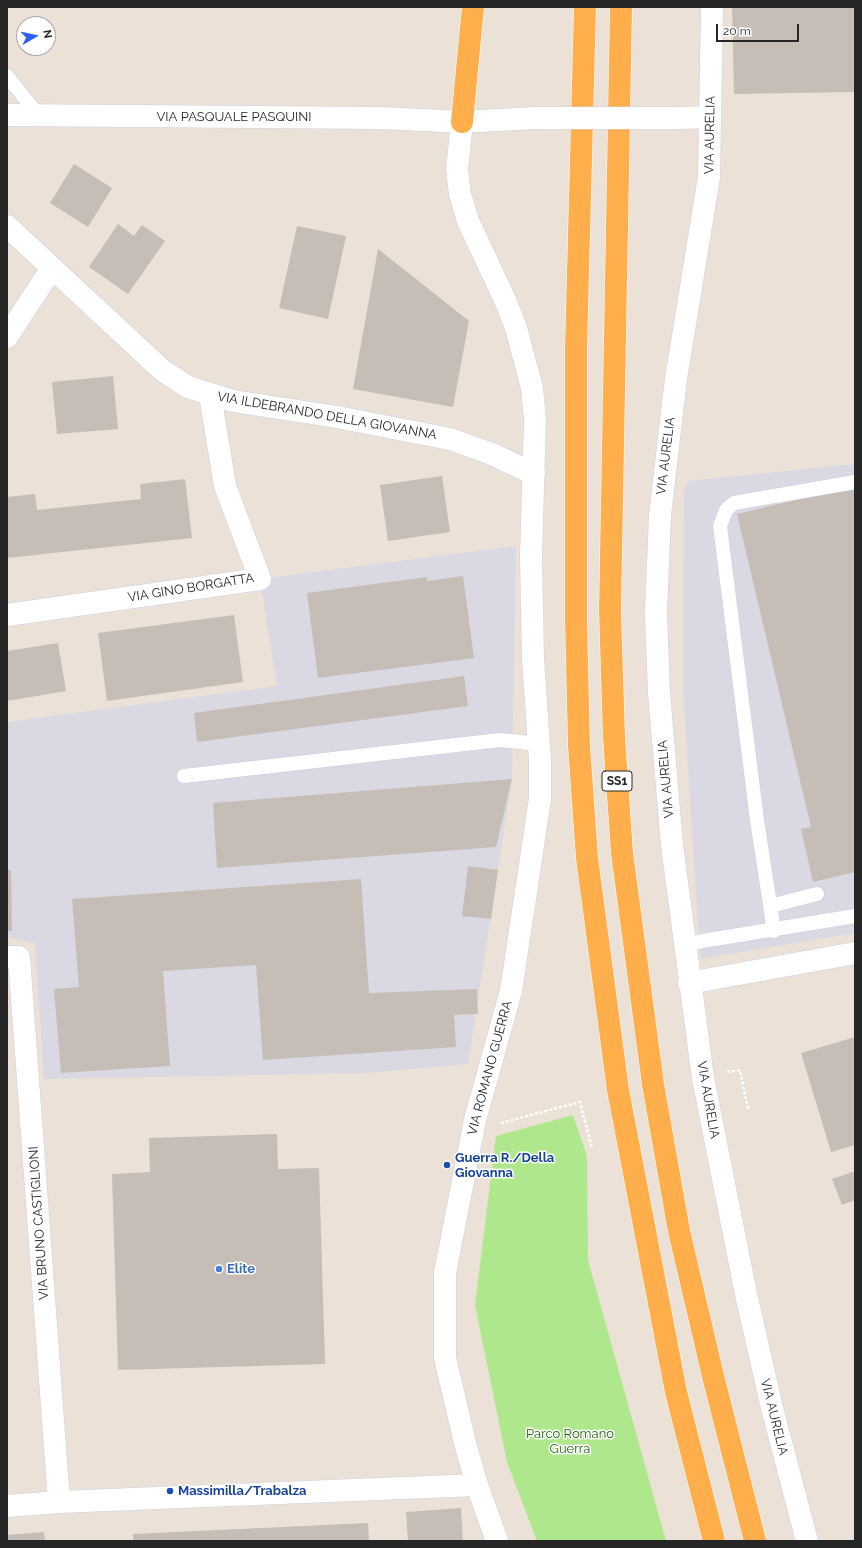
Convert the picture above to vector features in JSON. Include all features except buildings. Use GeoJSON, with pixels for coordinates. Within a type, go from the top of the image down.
{"type":"FeatureCollection","features":[{"type":"Feature","properties":{"kind":"highway"},"geometry":{"type":"LineString","coordinates":[[462,122],[473,7]]}},
{"type":"Feature","properties":{"kind":"highway","name":"SS1"},"geometry":{"type":"LineString","coordinates":[[585,7],[576,349],[576,619],[579,746],[587,858],[618,1090],[676,1392],[714,1541]]}},
{"type":"Feature","properties":{"kind":"highway","name":"SS1"},"geometry":{"type":"LineString","coordinates":[[621,7],[610,611],[614,737],[622,854],[653,1084],[679,1231],[713,1376],[755,1541]]}},
{"type":"Feature","properties":{"kind":"street","name":"VIA AURELIA"},"geometry":{"type":"LineString","coordinates":[[712,7],[709,177],[676,379],[662,486],[656,567],[659,693],[671,838],[689,983],[703,1078],[734,1238],[772,1408],[807,1541]]}},
{"type":"Feature","properties":{"kind":"street","name":"VIA PASQUALE PASQUINI"},"geometry":{"type":"LineString","coordinates":[[7,115],[381,118],[462,122],[534,118],[710,117]]}},
{"type":"Feature","properties":{"kind":"street"},"geometry":{"type":"LineString","coordinates":[[462,122],[457,170],[460,194],[468,221],[506,302],[516,328],[532,388],[535,419],[534,474]]}},
{"type":"Feature","properties":{"kind":"street","name":"VIA ILDEBRANDO DELLA GIOVANNA"},"geometry":{"type":"LineString","coordinates":[[7,226],[162,370],[188,387],[233,401],[337,417],[450,439],[492,454],[534,474]]}},
{"type":"Feature","properties":{"kind":"street"},"geometry":{"type":"LineString","coordinates":[[7,337],[52,268]]}},
{"type":"Feature","properties":{"kind":"street","name":"VIA GINO BORGATTA"},"geometry":{"type":"LineString","coordinates":[[7,615],[260,579],[225,486],[210,395]]}},
{"type":"Feature","properties":{"kind":"street","name":"VIA ROMANO GUERRA"},"geometry":{"type":"LineString","coordinates":[[497,1541],[477,1485],[466,1447],[445,1358],[445,1273],[475,1120],[511,991],[540,799],[539,744],[533,660],[531,556],[534,474]]}},
{"type":"Feature","properties":{"kind":"street"},"geometry":{"type":"LineString","coordinates":[[689,983],[855,954]]}},
{"type":"Feature","properties":{"kind":"street","name":"VIA BRUNO CASTIGLIONI"},"geometry":{"type":"LineString","coordinates":[[7,957],[19,957],[59,1502]]}},
{"type":"Feature","properties":{"kind":"street"},"geometry":{"type":"LineString","coordinates":[[7,1506],[59,1502],[477,1485]]}},
{"type":"Feature","properties":{"kind":"lane"},"geometry":{"type":"LineString","coordinates":[[7,76],[39,116]]}},
{"type":"Feature","properties":{"kind":"lane"},"geometry":{"type":"LineString","coordinates":[[774,931],[757,820],[720,526],[726,510],[734,504],[855,482]]}},
{"type":"Feature","properties":{"kind":"lane"},"geometry":{"type":"LineString","coordinates":[[184,776],[500,740],[539,744]]}},
{"type":"Feature","properties":{"kind":"lane"},"geometry":{"type":"LineString","coordinates":[[770,906],[817,894]]}},
{"type":"Feature","properties":{"kind":"lane"},"geometry":{"type":"LineString","coordinates":[[684,944],[774,931],[855,916]]}},
{"type":"Feature","properties":{"kind":"path"},"geometry":{"type":"LineString","coordinates":[[740,1070],[748,1109]]}},
{"type":"Feature","properties":{"kind":"path"},"geometry":{"type":"LineString","coordinates":[[475,1120],[496,1124],[580,1102],[592,1148]]}},
{"type":"Feature","properties":{"kind":"shaded area"},"geometry":{"type":"Polygon","coordinates":[[[855,464],[855,933],[700,959],[683,687],[684,491],[688,481],[855,464]]]}},
{"type":"Feature","properties":{"kind":"shaded area"},"geometry":{"type":"Polygon","coordinates":[[[516,546],[512,779],[468,1064],[367,1073],[44,1079],[35,943],[7,937],[7,722],[277,686],[260,579],[516,546]]]}},
{"type":"Feature","properties":{"kind":"green space","name":"Parco Romano Guerra"},"geometry":{"type":"Polygon","coordinates":[[[573,1115],[587,1156],[588,1260],[666,1541],[537,1541],[507,1462],[475,1305],[496,1136],[573,1115]]]}},
{"type":"Feature","properties":{"kind":"place","name":"Guerra R./Della Giovanna"},"geometry":{"type":"Point","coordinates":[447,1165]}},
{"type":"Feature","properties":{"kind":"place","name":"Elite"},"geometry":{"type":"Point","coordinates":[219,1269]}},
{"type":"Feature","properties":{"kind":"place","name":"Massimilla/Trabalza"},"geometry":{"type":"Point","coordinates":[170,1491]}}]}
